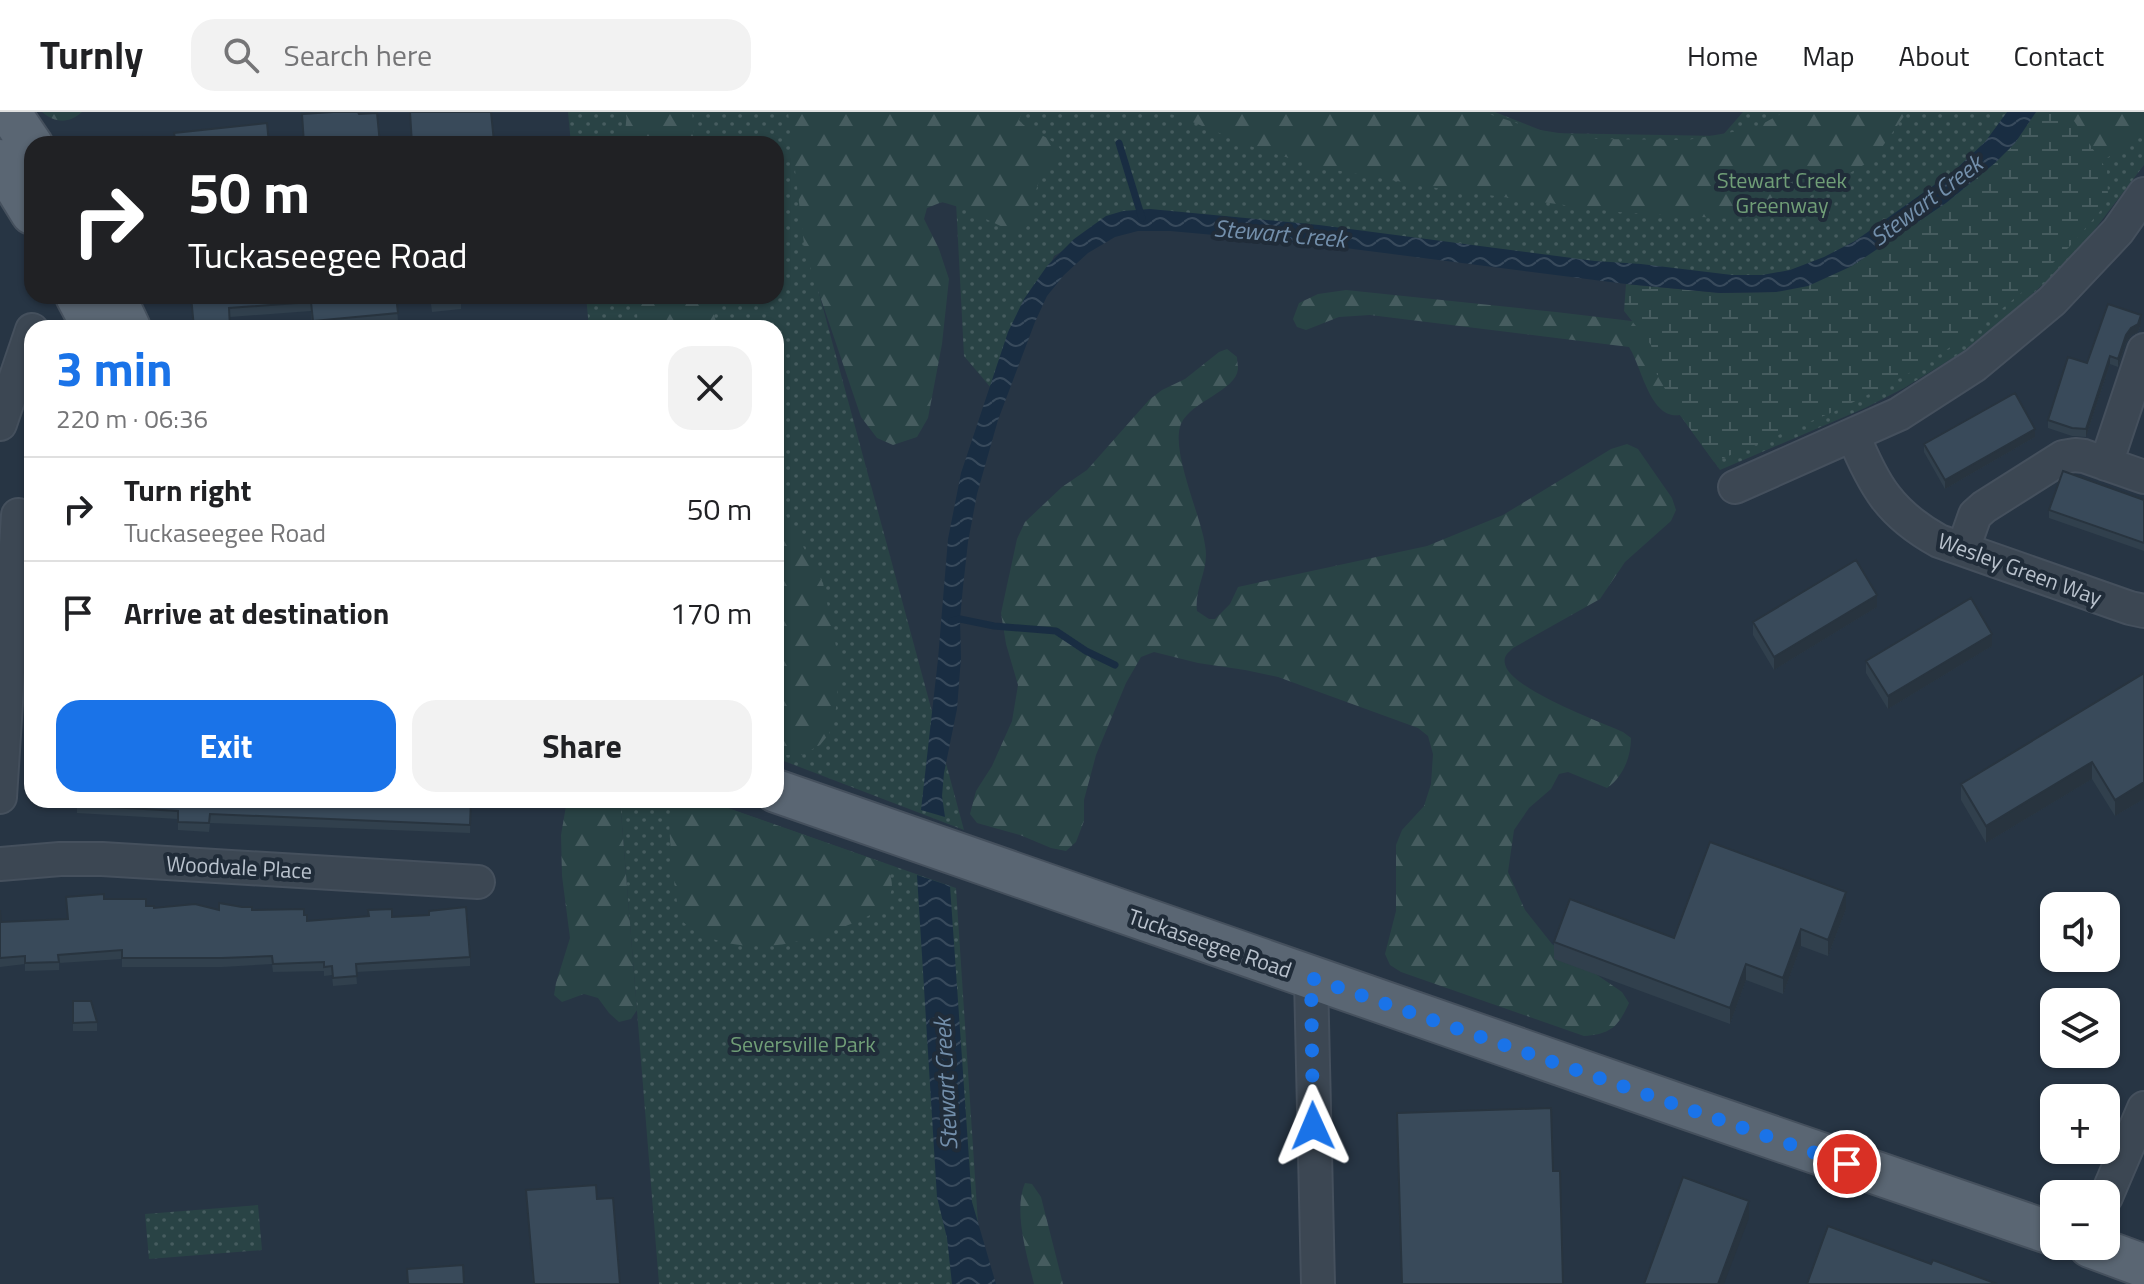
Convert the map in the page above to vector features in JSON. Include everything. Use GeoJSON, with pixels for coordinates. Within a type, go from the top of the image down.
{"type":"FeatureCollection","features":[{"type":"Feature","properties":{"kind":"main road"},"geometry":{"type":"LineString","coordinates":[[9,112],[25,136]]}},
{"type":"Feature","properties":{"kind":"main road"},"geometry":{"type":"LineString","coordinates":[[0,161],[24,200]]}},
{"type":"Feature","properties":{"kind":"main road","name":"Tuckaseegee Road"},"geometry":{"type":"LineString","coordinates":[[784,794],[2040,1229]]}},
{"type":"Feature","properties":{"kind":"main road"},"geometry":{"type":"LineString","coordinates":[[2120,1257],[2144,1266]]}},
{"type":"Feature","properties":{"kind":"street"},"geometry":{"type":"LineString","coordinates":[[1735,487],[1899,414],[1975,365],[2052,301],[2118,231],[2144,194]]}},
{"type":"Feature","properties":{"kind":"street"},"geometry":{"type":"LineString","coordinates":[[2106,464],[2144,350]]}},
{"type":"Feature","properties":{"kind":"street"},"geometry":{"type":"LineString","coordinates":[[0,424],[24,353]]}},
{"type":"Feature","properties":{"kind":"street","name":"Wesley Green Way"},"geometry":{"type":"LineString","coordinates":[[1853,435],[1871,475],[1890,505],[1922,531],[1939,541],[2144,611]]}},
{"type":"Feature","properties":{"kind":"street"},"geometry":{"type":"LineString","coordinates":[[1963,549],[1975,515],[2063,457],[2084,456],[2144,477]]}},
{"type":"Feature","properties":{"kind":"street"},"geometry":{"type":"LineString","coordinates":[[0,797],[17,514]]}},
{"type":"Feature","properties":{"kind":"street","name":"Woodvale Place"},"geometry":{"type":"LineString","coordinates":[[0,864],[68,858],[102,859],[478,882]]}},
{"type":"Feature","properties":{"kind":"street"},"geometry":{"type":"LineString","coordinates":[[1311,978],[1318,1284]]}},
{"type":"Feature","properties":{"kind":"street"},"geometry":{"type":"LineString","coordinates":[[2113,1180],[2144,1108]]}},
{"type":"Feature","properties":{"kind":"green space"},"geometry":{"type":"Polygon","coordinates":[[[42,112],[82,112],[62,121],[42,112]]]}},
{"type":"Feature","properties":{"kind":"green space","name":"Stewart Creek Greenway"},"geometry":{"type":"Polygon","coordinates":[[[568,112],[1495,112],[1548,133],[1722,136],[1743,112],[2144,112],[2144,165],[2086,241],[2054,275],[1961,353],[1865,408],[1720,470],[1680,415],[1871,246],[1777,279],[1577,271],[1306,236],[1103,228],[1054,256],[997,395],[964,356],[956,202],[819,205],[816,282],[964,830],[784,761],[784,320],[588,320],[587,304],[784,304],[784,136],[570,136],[568,112]]]}},
{"type":"Feature","properties":{"kind":"green space"},"geometry":{"type":"Polygon","coordinates":[[[627,112],[692,112],[694,136],[625,136],[627,112]]]}},
{"type":"Feature","properties":{"kind":"green space"},"geometry":{"type":"Polygon","coordinates":[[[788,112],[1022,112],[1019,120],[1024,125],[1052,141],[1061,150],[1039,181],[1025,230],[1013,232],[965,209],[942,202],[927,208],[924,219],[949,279],[942,344],[928,418],[917,437],[893,445],[877,438],[861,417],[805,252],[788,112]]]}},
{"type":"Feature","properties":{"kind":"green space"},"geometry":{"type":"Polygon","coordinates":[[[1163,112],[1483,112],[1534,129],[1596,139],[1687,140],[1755,128],[1784,112],[1907,112],[1867,163],[1774,213],[1735,219],[1618,212],[1442,189],[1318,167],[1253,147],[1163,112]]]}},
{"type":"Feature","properties":{"kind":"green space"},"geometry":{"type":"Polygon","coordinates":[[[2036,112],[2068,112],[2107,170],[2108,195],[2103,208],[2070,246],[2032,284],[1975,331],[1917,369],[1840,409],[1714,462],[1680,415],[1657,375],[1651,345],[1624,311],[1626,284],[1720,293],[1776,292],[1946,203],[2015,143],[2036,112]]]}},
{"type":"Feature","properties":{"kind":"green space"},"geometry":{"type":"Polygon","coordinates":[[[2075,112],[2144,112],[2144,127],[2120,149],[2075,180],[2002,182],[2075,112]]]}},
{"type":"Feature","properties":{"kind":"green space"},"geometry":{"type":"Polygon","coordinates":[[[1346,290],[1758,336],[1680,415],[1670,414],[1654,401],[1629,347],[1370,315],[1339,317],[1306,330],[1297,327],[1293,319],[1299,303],[1318,294],[1346,290]]]}},
{"type":"Feature","properties":{"kind":"green space"},"geometry":{"type":"Polygon","coordinates":[[[636,304],[710,304],[716,320],[638,320],[636,304]]]}},
{"type":"Feature","properties":{"kind":"green space"},"geometry":{"type":"Polygon","coordinates":[[[1227,349],[1237,357],[1235,377],[1186,416],[1179,435],[1183,466],[1206,554],[1197,611],[1209,619],[1215,619],[1230,604],[1238,587],[1427,546],[1503,515],[1611,449],[1627,444],[1638,449],[1672,498],[1676,510],[1671,521],[1625,562],[1600,599],[1513,648],[1505,659],[1510,673],[1522,683],[1631,738],[1625,766],[1607,788],[1568,772],[1559,774],[1551,789],[1529,808],[1514,830],[1508,872],[1525,910],[1552,944],[1622,992],[1629,1003],[1621,1018],[1607,1031],[1584,1036],[1401,972],[1390,965],[1385,954],[1396,911],[1396,845],[1402,830],[1424,806],[1431,784],[1433,754],[1428,736],[1418,728],[1278,677],[1154,652],[1141,657],[1126,683],[1096,755],[1084,800],[1084,821],[1076,842],[1066,851],[1051,848],[977,823],[970,814],[976,791],[992,766],[1012,721],[1018,685],[1001,613],[1017,539],[1025,522],[1062,487],[1087,470],[1149,400],[1227,349]]]}},
{"type":"Feature","properties":{"kind":"green space"},"geometry":{"type":"Polygon","coordinates":[[[784,512],[823,583],[840,666],[835,718],[829,734],[820,745],[802,755],[784,755],[784,512]]]}},
{"type":"Feature","properties":{"kind":"green space"},"geometry":{"type":"Polygon","coordinates":[[[566,808],[621,808],[637,1010],[631,1019],[619,1022],[598,998],[584,994],[562,1002],[554,995],[570,938],[562,876],[561,835],[566,808]]]}},
{"type":"Feature","properties":{"kind":"green space","name":"Seversville Park"},"geometry":{"type":"Polygon","coordinates":[[[621,808],[728,808],[956,888],[982,1284],[659,1284],[621,808]]]}},
{"type":"Feature","properties":{"kind":"green space"},"geometry":{"type":"Polygon","coordinates":[[[728,808],[884,863],[892,882],[889,898],[878,910],[852,924],[788,943],[746,946],[705,936],[679,918],[670,809],[728,808]]]}},
{"type":"Feature","properties":{"kind":"green space"},"geometry":{"type":"Polygon","coordinates":[[[1025,1183],[1032,1184],[1041,1197],[1063,1284],[1034,1284],[1021,1219],[1020,1206],[1025,1183]]]}},
{"type":"Feature","properties":{"kind":"green space"},"geometry":{"type":"Polygon","coordinates":[[[258,1205],[262,1250],[149,1259],[145,1214],[258,1205]]]}},
{"type":"Feature","properties":{"kind":"water","name":"Stewart Creek"},"geometry":{"type":"Polygon","coordinates":[[[2007,112],[2036,112],[2015,143],[1946,203],[1852,266],[1808,286],[1776,292],[1720,293],[1626,284],[1314,244],[1170,231],[1138,231],[1115,237],[1088,253],[1047,296],[998,420],[977,494],[968,542],[960,619],[957,709],[942,796],[945,817],[921,810],[948,539],[961,473],[1008,332],[1024,299],[1047,266],[1074,239],[1106,216],[1150,209],[1319,225],[1595,261],[1732,275],[1762,275],[1790,270],[1855,241],[1954,171],[1985,142],[2007,112]]]}},
{"type":"Feature","properties":{"kind":"water","name":"Stewart Creek"},"geometry":{"type":"Polygon","coordinates":[[[917,875],[950,886],[972,1202],[996,1284],[952,1284],[947,1238],[937,1197],[917,875]]]}},
{"type":"Feature","properties":{"kind":"building"},"geometry":{"type":"Polygon","coordinates":[[[410,112],[491,112],[493,136],[412,136],[410,112]]]}},
{"type":"Feature","properties":{"kind":"building"},"geometry":{"type":"Polygon","coordinates":[[[377,113],[379,136],[303,136],[302,114],[377,113]]]}},
{"type":"Feature","properties":{"kind":"building"},"geometry":{"type":"Polygon","coordinates":[[[267,123],[268,136],[175,136],[174,133],[267,123]]]}},
{"type":"Feature","properties":{"kind":"building"},"geometry":{"type":"Polygon","coordinates":[[[192,304],[284,304],[229,308],[230,320],[193,320],[192,304]]]}},
{"type":"Feature","properties":{"kind":"building"},"geometry":{"type":"Polygon","coordinates":[[[311,304],[397,304],[398,313],[313,320],[311,304]]]}},
{"type":"Feature","properties":{"kind":"building"},"geometry":{"type":"Polygon","coordinates":[[[2108,304],[2141,315],[2138,324],[2126,335],[2118,359],[2110,356],[2086,429],[2048,420],[2068,357],[2087,363],[2108,304]]]}},
{"type":"Feature","properties":{"kind":"building"},"geometry":{"type":"Polygon","coordinates":[[[2015,393],[2035,429],[1945,480],[1924,444],[2015,393]]]}},
{"type":"Feature","properties":{"kind":"building"},"geometry":{"type":"Polygon","coordinates":[[[2063,471],[2144,500],[2144,543],[2049,510],[2063,471]]]}},
{"type":"Feature","properties":{"kind":"building"},"geometry":{"type":"Polygon","coordinates":[[[1856,560],[1877,595],[1774,657],[1753,622],[1856,560]]]}},
{"type":"Feature","properties":{"kind":"building"},"geometry":{"type":"Polygon","coordinates":[[[1971,598],[1992,634],[1888,696],[1866,661],[1971,598]]]}},
{"type":"Feature","properties":{"kind":"building"},"geometry":{"type":"Polygon","coordinates":[[[2144,673],[2144,782],[2115,800],[2092,762],[1986,826],[1961,784],[2144,673]]]}},
{"type":"Feature","properties":{"kind":"building"},"geometry":{"type":"Polygon","coordinates":[[[128,808],[471,808],[470,825],[210,814],[209,823],[178,822],[178,811],[128,808]]]}},
{"type":"Feature","properties":{"kind":"building"},"geometry":{"type":"Polygon","coordinates":[[[1710,842],[1846,892],[1828,940],[1801,929],[1783,978],[1746,964],[1730,1008],[1554,942],[1570,899],[1674,938],[1710,842]]]}},
{"type":"Feature","properties":{"kind":"building"},"geometry":{"type":"Polygon","coordinates":[[[104,894],[104,899],[146,899],[146,906],[154,908],[195,904],[219,910],[219,903],[252,907],[252,910],[304,909],[307,921],[369,916],[368,910],[392,909],[392,917],[429,915],[429,911],[466,907],[470,957],[356,964],[357,976],[333,978],[332,966],[324,967],[324,962],[273,964],[272,956],[122,958],[122,950],[58,955],[59,962],[25,963],[25,956],[0,958],[0,910],[1,922],[68,919],[66,897],[104,894]]]}},
{"type":"Feature","properties":{"kind":"building"},"geometry":{"type":"Polygon","coordinates":[[[73,1001],[91,1001],[97,1022],[73,1023],[73,1001]]]}},
{"type":"Feature","properties":{"kind":"building"},"geometry":{"type":"Polygon","coordinates":[[[1551,1108],[1553,1171],[1560,1171],[1563,1284],[1402,1284],[1397,1113],[1551,1108]]]}},
{"type":"Feature","properties":{"kind":"building"},"geometry":{"type":"Polygon","coordinates":[[[1683,1177],[1749,1201],[1718,1284],[1644,1284],[1683,1177]]]}},
{"type":"Feature","properties":{"kind":"building"},"geometry":{"type":"Polygon","coordinates":[[[596,1185],[597,1199],[613,1198],[620,1284],[534,1284],[526,1190],[596,1185]]]}},
{"type":"Feature","properties":{"kind":"building"},"geometry":{"type":"Polygon","coordinates":[[[1828,1226],[1931,1264],[1933,1260],[1997,1284],[1807,1284],[1828,1226]]]}},
{"type":"Feature","properties":{"kind":"building"},"geometry":{"type":"Polygon","coordinates":[[[463,1265],[464,1284],[408,1284],[407,1269],[463,1265]]]}},
{"type":"Feature","properties":{"kind":"waterway"},"geometry":{"type":"LineString","coordinates":[[1119,143],[1142,218]]}},
{"type":"Feature","properties":{"kind":"waterway"},"geometry":{"type":"LineString","coordinates":[[952,621],[960,619],[994,626],[1056,631],[1115,665]]}},
{"type":"Feature","properties":{"kind":"route"},"geometry":{"type":"LineString","coordinates":[[1313,1126],[1311,978],[1847,1164]]}}]}
